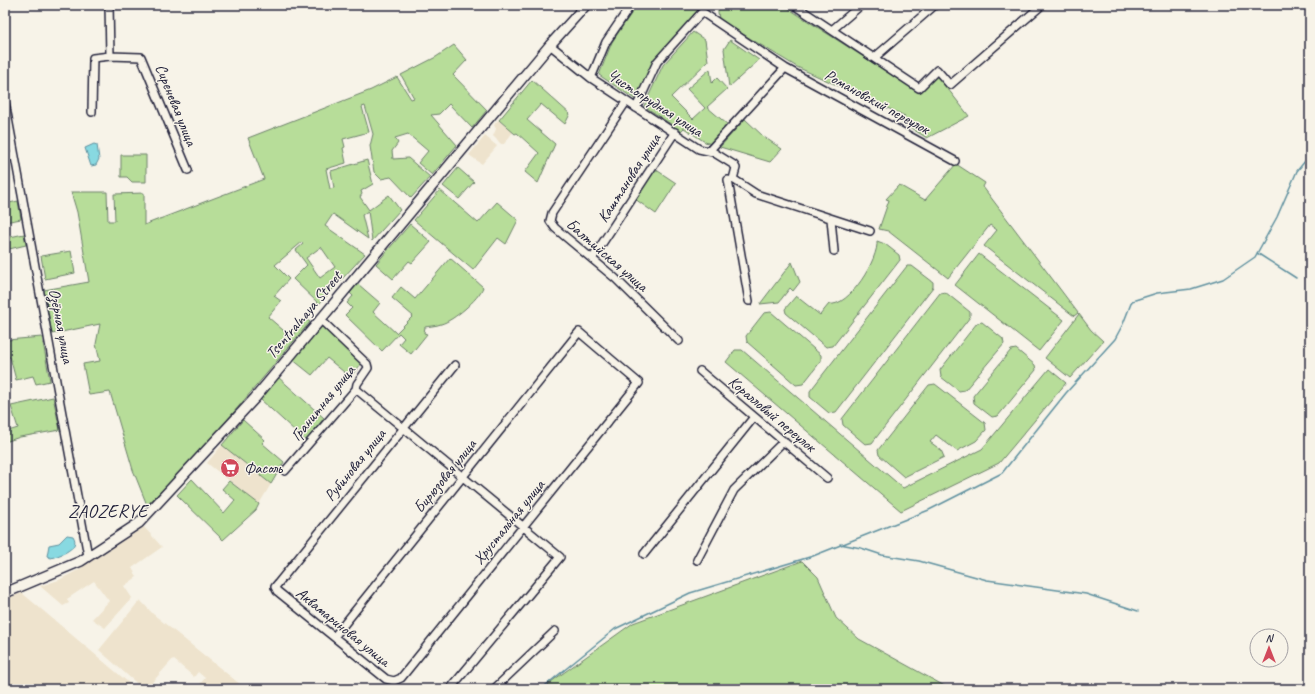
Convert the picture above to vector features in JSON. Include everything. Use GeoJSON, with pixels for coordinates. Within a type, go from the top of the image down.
{"type":"FeatureCollection","features":[{"type":"Feature","properties":{"kind":"main road","name":"Tsentralnaya Street"},"geometry":{"type":"LineString","coordinates":[[5,593],[81,561],[139,523],[255,398],[550,45],[586,5]]}},
{"type":"Feature","properties":{"kind":"street"},"geometry":{"type":"LineString","coordinates":[[92,112],[93,58],[110,56],[109,5]]}},
{"type":"Feature","properties":{"kind":"street"},"geometry":{"type":"LineString","coordinates":[[591,78],[606,42],[631,5]]}},
{"type":"Feature","properties":{"kind":"street"},"geometry":{"type":"LineString","coordinates":[[794,5],[919,88],[937,70],[950,85],[1042,5]]}},
{"type":"Feature","properties":{"kind":"street"},"geometry":{"type":"LineString","coordinates":[[832,30],[861,5]]}},
{"type":"Feature","properties":{"kind":"street"},"geometry":{"type":"LineString","coordinates":[[874,58],[936,5]]}},
{"type":"Feature","properties":{"kind":"street","name":"Романовский переулок"},"geometry":{"type":"LineString","coordinates":[[636,108],[657,62],[702,12],[784,68],[955,161]]}},
{"type":"Feature","properties":{"kind":"street","name":"Чистопрудная улица"},"geometry":{"type":"LineString","coordinates":[[550,45],[591,78],[626,102],[675,132],[699,149],[709,151],[734,165],[736,168],[733,179],[756,194],[870,232]]}},
{"type":"Feature","properties":{"kind":"street","name":"Сиреневая улица"},"geometry":{"type":"LineString","coordinates":[[110,56],[141,57],[188,170]]}},
{"type":"Feature","properties":{"kind":"street"},"geometry":{"type":"LineString","coordinates":[[709,151],[784,68]]}},
{"type":"Feature","properties":{"kind":"street","name":"Озёрная улица"},"geometry":{"type":"LineString","coordinates":[[5,102],[88,556]]}},
{"type":"Feature","properties":{"kind":"street","name":"Балтийская улица"},"geometry":{"type":"LineString","coordinates":[[626,102],[552,213],[550,221],[555,228],[616,278],[679,341]]}},
{"type":"Feature","properties":{"kind":"street","name":"Каштановая улица"},"geometry":{"type":"LineString","coordinates":[[592,259],[675,132]]}},
{"type":"Feature","properties":{"kind":"street"},"geometry":{"type":"LineString","coordinates":[[5,157],[15,156]]}},
{"type":"Feature","properties":{"kind":"street"},"geometry":{"type":"LineString","coordinates":[[728,180],[749,301]]}},
{"type":"Feature","properties":{"kind":"street"},"geometry":{"type":"LineString","coordinates":[[831,219],[834,251]]}},
{"type":"Feature","properties":{"kind":"street","name":"Гранитная улица"},"geometry":{"type":"LineString","coordinates":[[286,471],[356,389],[357,384],[367,371],[367,364],[320,319]]}},
{"type":"Feature","properties":{"kind":"street","name":"Бирюзовая улица"},"geometry":{"type":"LineString","coordinates":[[334,637],[579,332],[639,383]]}},
{"type":"Feature","properties":{"kind":"street","name":"Рубиновая улица"},"geometry":{"type":"LineString","coordinates":[[277,583],[455,365]]}},
{"type":"Feature","properties":{"kind":"street","name":"Коралловый переулок"},"geometry":{"type":"LineString","coordinates":[[700,371],[827,478]]}},
{"type":"Feature","properties":{"kind":"street","name":"Хрустальная улица"},"geometry":{"type":"LineString","coordinates":[[401,678],[639,383]]}},
{"type":"Feature","properties":{"kind":"street"},"geometry":{"type":"LineString","coordinates":[[356,389],[560,557],[450,689]]}},
{"type":"Feature","properties":{"kind":"street"},"geometry":{"type":"LineString","coordinates":[[644,554],[754,416]]}},
{"type":"Feature","properties":{"kind":"street"},"geometry":{"type":"LineString","coordinates":[[697,560],[734,490],[784,441]]}},
{"type":"Feature","properties":{"kind":"street","name":"Аквамариновая улица"},"geometry":{"type":"LineString","coordinates":[[277,583],[275,587],[277,591],[386,680],[394,681],[401,678]]}},
{"type":"Feature","properties":{"kind":"street"},"geometry":{"type":"LineString","coordinates":[[494,689],[555,631]]}},
{"type":"Feature","properties":{"kind":"shaded area"},"geometry":{"type":"Polygon","coordinates":[[[498,120],[513,132],[504,144],[501,144],[493,136],[496,129],[494,125],[498,120]]]}},
{"type":"Feature","properties":{"kind":"shaded area"},"geometry":{"type":"Polygon","coordinates":[[[485,136],[497,146],[482,164],[469,155],[485,136]]]}},
{"type":"Feature","properties":{"kind":"shaded area"},"geometry":{"type":"Polygon","coordinates":[[[222,445],[271,484],[259,504],[207,463],[222,445]]]}},
{"type":"Feature","properties":{"kind":"shaded area"},"geometry":{"type":"Polygon","coordinates":[[[144,527],[162,547],[132,568],[137,577],[124,586],[132,598],[105,628],[92,619],[109,601],[94,581],[67,599],[69,603],[63,606],[40,586],[59,580],[78,570],[144,527]]]}},
{"type":"Feature","properties":{"kind":"shaded area"},"geometry":{"type":"Polygon","coordinates":[[[22,593],[135,689],[5,689],[5,599],[22,593]]]}},
{"type":"Feature","properties":{"kind":"shaded area"},"geometry":{"type":"Polygon","coordinates":[[[140,600],[153,614],[246,689],[196,689],[205,678],[198,672],[194,677],[173,659],[148,687],[143,689],[99,650],[140,600]]]}},
{"type":"Feature","properties":{"kind":"green space"},"geometry":{"type":"Polygon","coordinates":[[[637,5],[695,5],[699,13],[649,71],[636,100],[599,75],[612,42],[637,5]]]}},
{"type":"Feature","properties":{"kind":"green space"},"geometry":{"type":"Polygon","coordinates":[[[717,5],[783,5],[918,92],[937,75],[969,116],[927,138],[898,120],[905,116],[797,67],[723,22],[719,19],[717,5]]]}},
{"type":"Feature","properties":{"kind":"green space"},"geometry":{"type":"Polygon","coordinates":[[[693,32],[705,40],[708,61],[671,97],[693,119],[705,108],[687,89],[710,69],[712,83],[717,78],[727,89],[707,107],[728,125],[711,144],[705,142],[684,128],[681,131],[644,106],[663,65],[693,32]]]}},
{"type":"Feature","properties":{"kind":"green space"},"geometry":{"type":"Polygon","coordinates":[[[730,40],[759,60],[729,87],[724,49],[730,40]]]}},
{"type":"Feature","properties":{"kind":"green space"},"geometry":{"type":"Polygon","coordinates":[[[454,45],[467,60],[453,75],[487,110],[472,128],[449,104],[439,114],[431,115],[457,145],[432,175],[418,163],[428,151],[408,134],[395,138],[398,143],[392,151],[393,159],[408,158],[430,177],[411,198],[391,177],[381,179],[374,172],[370,146],[373,134],[365,106],[362,107],[369,132],[343,139],[346,163],[326,169],[330,189],[334,188],[331,171],[367,160],[373,184],[361,191],[362,194],[360,197],[369,210],[389,195],[400,210],[372,241],[368,211],[362,215],[368,239],[333,214],[325,226],[365,254],[319,304],[293,279],[307,265],[296,250],[303,244],[302,242],[275,265],[289,279],[274,296],[281,301],[268,317],[291,337],[306,319],[310,322],[211,439],[147,505],[133,470],[110,392],[89,395],[83,364],[100,361],[96,344],[100,324],[52,334],[44,290],[89,282],[77,212],[71,192],[107,192],[108,221],[115,221],[114,194],[144,193],[144,225],[264,179],[248,138],[371,90],[397,77],[411,99],[414,98],[401,75],[436,57],[454,45]],[[321,247],[306,258],[320,278],[335,267],[321,247]]]}},
{"type":"Feature","properties":{"kind":"green space"},"geometry":{"type":"Polygon","coordinates":[[[532,80],[570,114],[565,124],[541,104],[527,120],[555,144],[538,183],[525,172],[539,153],[517,133],[515,134],[499,120],[532,80]]]}},
{"type":"Feature","properties":{"kind":"green space"},"geometry":{"type":"Polygon","coordinates":[[[745,119],[764,137],[782,149],[770,162],[720,147],[745,119]]]}},
{"type":"Feature","properties":{"kind":"green space"},"geometry":{"type":"Polygon","coordinates":[[[121,155],[146,155],[146,182],[132,182],[127,177],[121,177],[121,155]]]}},
{"type":"Feature","properties":{"kind":"green space"},"geometry":{"type":"Polygon","coordinates":[[[956,164],[985,183],[983,187],[1078,313],[1074,316],[984,246],[997,230],[990,225],[948,278],[888,231],[879,229],[889,200],[886,199],[899,185],[925,200],[956,164]]]}},
{"type":"Feature","properties":{"kind":"green space"},"geometry":{"type":"Polygon","coordinates":[[[458,168],[474,182],[459,199],[443,186],[458,168]]]}},
{"type":"Feature","properties":{"kind":"green space"},"geometry":{"type":"Polygon","coordinates":[[[655,169],[676,183],[656,214],[635,199],[655,169]]]}},
{"type":"Feature","properties":{"kind":"green space"},"geometry":{"type":"Polygon","coordinates":[[[440,190],[478,223],[497,202],[518,220],[506,244],[498,238],[473,270],[414,220],[440,190]]]}},
{"type":"Feature","properties":{"kind":"green space"},"geometry":{"type":"Polygon","coordinates":[[[18,201],[21,219],[5,222],[5,204],[18,201]]]}},
{"type":"Feature","properties":{"kind":"green space"},"geometry":{"type":"Polygon","coordinates":[[[410,224],[431,242],[412,263],[409,261],[393,279],[376,264],[410,224]]]}},
{"type":"Feature","properties":{"kind":"green space"},"geometry":{"type":"Polygon","coordinates":[[[24,234],[26,245],[5,250],[5,238],[24,234]]]}},
{"type":"Feature","properties":{"kind":"green space"},"geometry":{"type":"Polygon","coordinates":[[[877,241],[885,244],[899,255],[900,260],[833,346],[826,347],[786,313],[785,309],[796,296],[820,315],[829,304],[837,303],[845,298],[854,290],[868,269],[873,259],[877,241]]]}},
{"type":"Feature","properties":{"kind":"green space"},"geometry":{"type":"Polygon","coordinates":[[[71,251],[75,273],[45,279],[41,256],[71,251]]]}},
{"type":"Feature","properties":{"kind":"green space"},"geometry":{"type":"Polygon","coordinates":[[[979,254],[1064,320],[1039,351],[955,285],[979,254]]]}},
{"type":"Feature","properties":{"kind":"green space"},"geometry":{"type":"Polygon","coordinates":[[[450,258],[483,287],[481,292],[465,309],[452,319],[439,325],[425,327],[424,333],[427,334],[411,354],[399,344],[404,338],[399,333],[382,351],[345,315],[352,308],[347,303],[353,296],[350,293],[358,284],[380,303],[373,312],[396,333],[413,316],[392,298],[401,287],[415,299],[450,258]]]}},
{"type":"Feature","properties":{"kind":"green space"},"geometry":{"type":"Polygon","coordinates":[[[792,262],[800,282],[793,291],[790,288],[779,302],[760,304],[792,262]]]}},
{"type":"Feature","properties":{"kind":"green space"},"geometry":{"type":"Polygon","coordinates":[[[907,266],[912,266],[933,282],[933,287],[836,412],[829,413],[810,397],[810,391],[907,266]]]}},
{"type":"Feature","properties":{"kind":"green space"},"geometry":{"type":"Polygon","coordinates":[[[945,292],[970,312],[970,317],[872,443],[865,444],[843,425],[842,419],[940,293],[945,292]]]}},
{"type":"Feature","properties":{"kind":"green space"},"geometry":{"type":"Polygon","coordinates":[[[771,312],[821,355],[821,361],[803,384],[796,385],[747,342],[746,336],[764,313],[771,312]]]}},
{"type":"Feature","properties":{"kind":"green space"},"geometry":{"type":"Polygon","coordinates":[[[1079,314],[1091,330],[1103,341],[1070,378],[1045,358],[1079,314]]]}},
{"type":"Feature","properties":{"kind":"green space"},"geometry":{"type":"Polygon","coordinates":[[[982,322],[1003,339],[1004,344],[965,390],[959,391],[941,377],[940,370],[977,323],[982,322]]]}},
{"type":"Feature","properties":{"kind":"green space"},"geometry":{"type":"Polygon","coordinates":[[[321,325],[362,363],[350,377],[327,358],[312,375],[292,359],[321,325]]]}},
{"type":"Feature","properties":{"kind":"green space"},"geometry":{"type":"Polygon","coordinates":[[[42,337],[50,381],[36,384],[33,376],[16,380],[10,357],[5,357],[5,346],[8,345],[7,340],[42,337]]]}},
{"type":"Feature","properties":{"kind":"green space"},"geometry":{"type":"Polygon","coordinates":[[[1016,349],[1035,365],[1036,370],[998,416],[992,417],[974,403],[973,396],[1011,350],[1016,349]]]}},
{"type":"Feature","properties":{"kind":"green space"},"geometry":{"type":"Polygon","coordinates":[[[735,350],[742,350],[903,488],[982,449],[1049,369],[1066,383],[999,463],[901,511],[726,362],[735,350]]]}},
{"type":"Feature","properties":{"kind":"green space"},"geometry":{"type":"Polygon","coordinates":[[[278,377],[324,418],[306,441],[260,399],[278,377]]]}},
{"type":"Feature","properties":{"kind":"green space"},"geometry":{"type":"Polygon","coordinates":[[[935,384],[985,423],[986,430],[976,441],[957,451],[936,435],[930,442],[941,450],[944,457],[904,477],[879,455],[878,450],[929,385],[935,384]]]}},
{"type":"Feature","properties":{"kind":"green space"},"geometry":{"type":"Polygon","coordinates":[[[53,397],[60,430],[20,437],[5,442],[5,432],[18,428],[11,406],[53,397]]]}},
{"type":"Feature","properties":{"kind":"green space"},"geometry":{"type":"Polygon","coordinates":[[[243,420],[265,440],[262,443],[284,462],[271,484],[222,445],[243,420]]]}},
{"type":"Feature","properties":{"kind":"green space"},"geometry":{"type":"Polygon","coordinates":[[[192,479],[224,513],[235,500],[222,489],[229,481],[259,504],[256,510],[223,540],[177,495],[192,479]]]}},
{"type":"Feature","properties":{"kind":"green space"},"geometry":{"type":"Polygon","coordinates":[[[802,561],[818,577],[836,618],[859,639],[950,689],[551,689],[548,684],[633,623],[802,561]]]}},
{"type":"Feature","properties":{"kind":"water"},"geometry":{"type":"Polygon","coordinates":[[[94,144],[97,145],[99,159],[96,165],[91,166],[85,148],[94,144]]]}},
{"type":"Feature","properties":{"kind":"water"},"geometry":{"type":"Polygon","coordinates":[[[67,535],[73,536],[75,540],[72,547],[55,557],[51,558],[47,556],[49,545],[59,543],[67,535]]]}},
{"type":"Feature","properties":{"kind":"waterway"},"geometry":{"type":"LineString","coordinates":[[541,689],[615,629],[690,593],[813,556],[929,510],[1002,473],[1066,393],[1115,339],[1132,301],[1157,293],[1191,289],[1223,279],[1255,257],[1277,217],[1297,171],[1310,155]]}},
{"type":"Feature","properties":{"kind":"waterway"},"geometry":{"type":"LineString","coordinates":[[1257,253],[1296,278]]}},
{"type":"Feature","properties":{"kind":"waterway"},"geometry":{"type":"LineString","coordinates":[[840,544],[861,548],[882,555],[919,561],[987,580],[1086,594],[1138,611]]}},
{"type":"Feature","properties":{"kind":"place","name":"Фасоль"},"geometry":{"type":"Point","coordinates":[230,468]}},
{"type":"Feature","properties":{"kind":"district","name":"ZAOZERYE"},"geometry":{"type":"Point","coordinates":[108,511]}}]}
